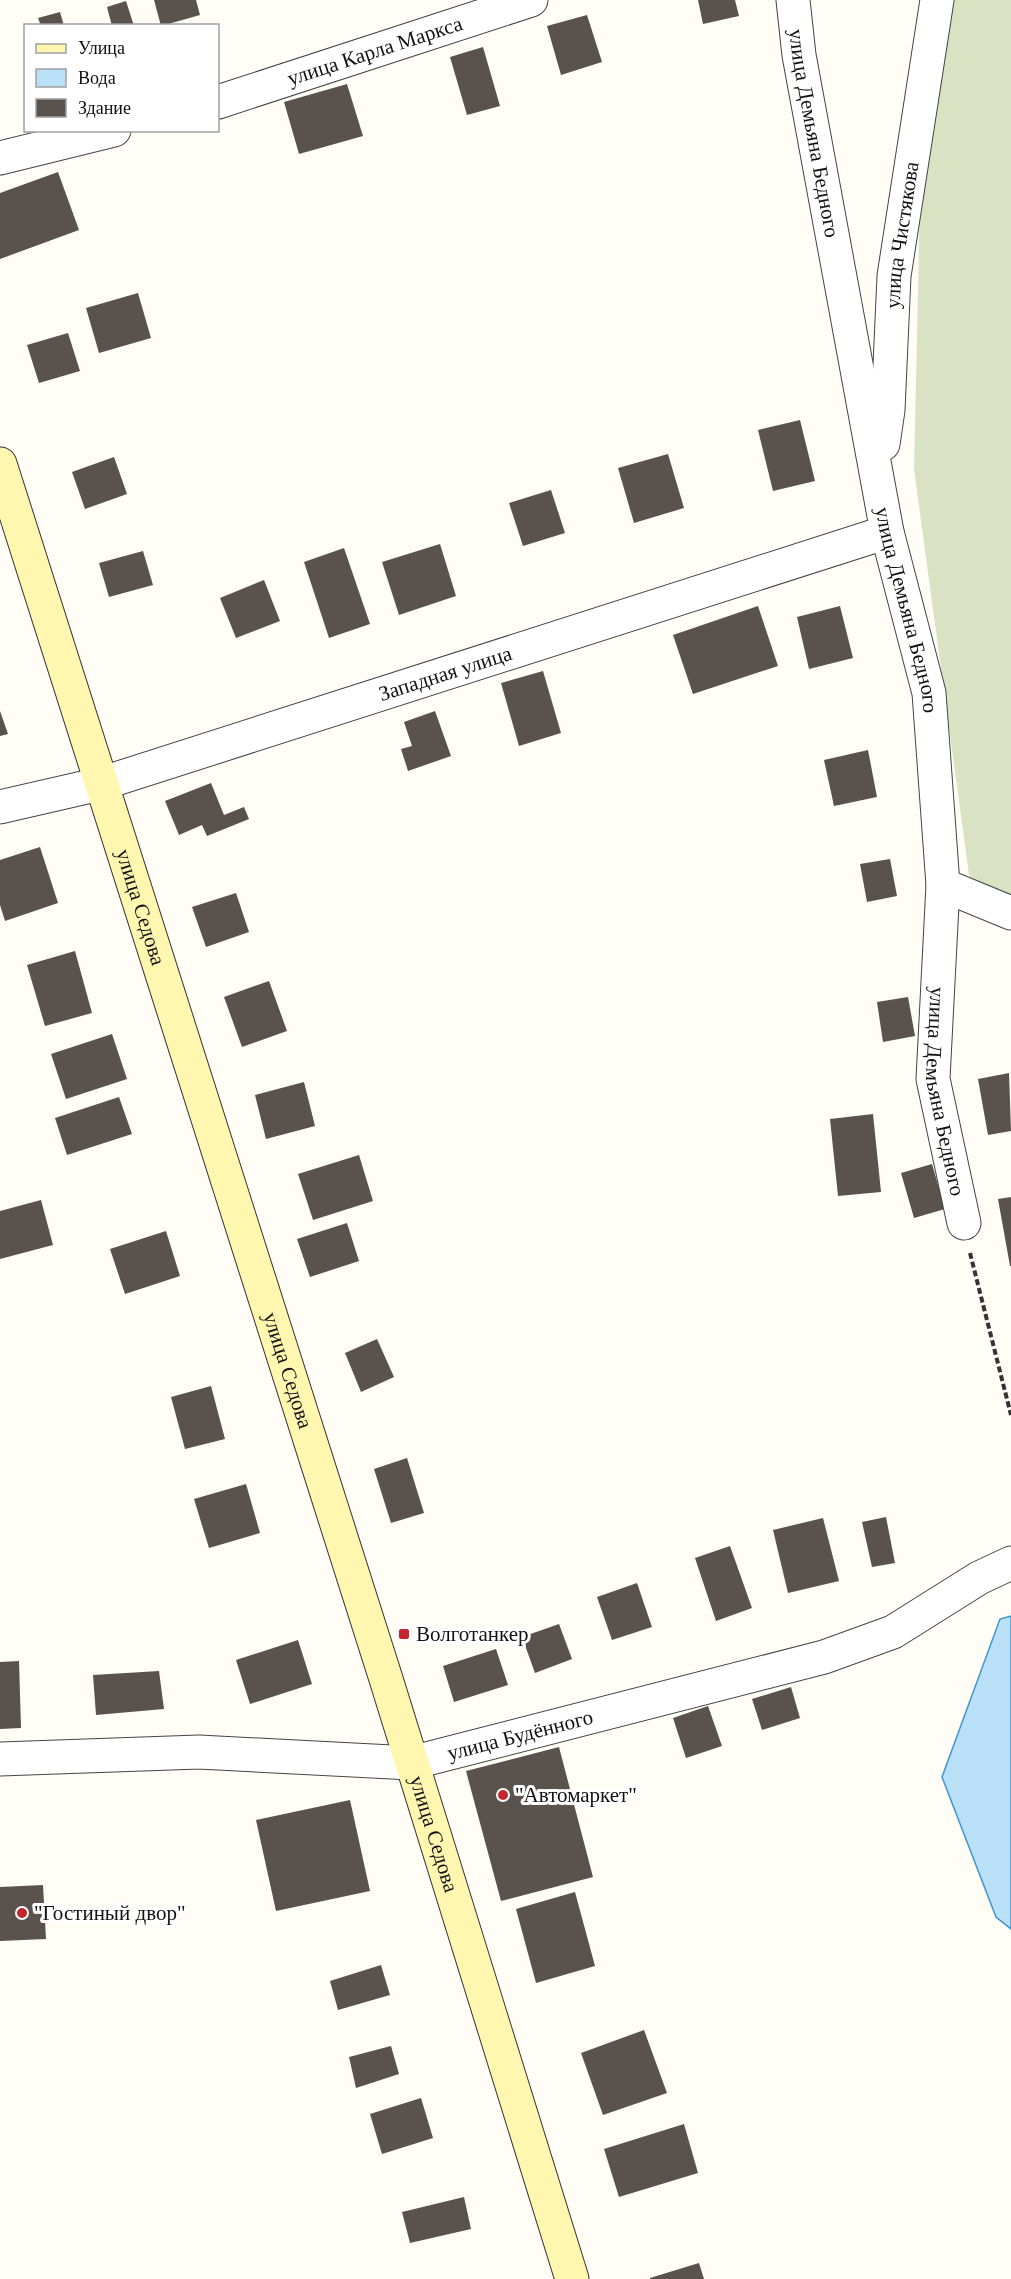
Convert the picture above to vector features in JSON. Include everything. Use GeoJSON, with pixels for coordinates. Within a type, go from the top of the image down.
{"type":"FeatureCollection","features":[{"type":"Feature","properties":{"kind":"main road","name":"улица Седова"},"geometry":{"type":"LineString","coordinates":[[0,464],[411,1762],[572,2279]]}},
{"type":"Feature","properties":{"kind":"street","name":"улица Карла Маркса"},"geometry":{"type":"LineString","coordinates":[[219,102],[531,0]]}},
{"type":"Feature","properties":{"kind":"street","name":"улица Демьяна Бедного"},"geometry":{"type":"LineString","coordinates":[[794,0],[799,55],[878,472],[887,532],[929,693],[943,885],[933,1079],[964,1223]]}},
{"type":"Feature","properties":{"kind":"street","name":"улица Чистякова"},"geometry":{"type":"LineString","coordinates":[[878,472],[888,410],[894,276],[937,0]]}},
{"type":"Feature","properties":{"kind":"street"},"geometry":{"type":"LineString","coordinates":[[0,158],[106,132]]}},
{"type":"Feature","properties":{"kind":"street","name":"Западная улица"},"geometry":{"type":"LineString","coordinates":[[0,807],[100,784],[887,532]]}},
{"type":"Feature","properties":{"kind":"street"},"geometry":{"type":"LineString","coordinates":[[943,885],[1011,913]]}},
{"type":"Feature","properties":{"kind":"street","name":"улица Будённого"},"geometry":{"type":"LineString","coordinates":[[0,1759],[199,1752],[411,1762],[824,1657],[893,1632],[979,1578],[1011,1563]]}},
{"type":"Feature","properties":{"kind":"path"},"geometry":{"type":"LineString","coordinates":[[964,1223],[1011,1415]]}},
{"type":"Feature","properties":{"kind":"green space"},"geometry":{"type":"Polygon","coordinates":[[[946,0],[1011,0],[1011,901],[985,894],[969,875],[914,469],[922,112],[946,0]]]}},
{"type":"Feature","properties":{"kind":"water"},"geometry":{"type":"Polygon","coordinates":[[[1011,1616],[1011,1929],[996,1917],[942,1777],[1000,1619],[1011,1616]]]}},
{"type":"Feature","properties":{"kind":"building"},"geometry":{"type":"Polygon","coordinates":[[[154,0],[196,0],[200,15],[160,24],[154,0]]]}},
{"type":"Feature","properties":{"kind":"building"},"geometry":{"type":"Polygon","coordinates":[[[698,0],[735,0],[739,16],[703,24],[698,0]]]}},
{"type":"Feature","properties":{"kind":"building"},"geometry":{"type":"Polygon","coordinates":[[[126,1],[133,24],[111,24],[107,7],[126,1]]]}},
{"type":"Feature","properties":{"kind":"building"},"geometry":{"type":"Polygon","coordinates":[[[60,12],[63,24],[40,24],[38,18],[60,12]]]}},
{"type":"Feature","properties":{"kind":"building"},"geometry":{"type":"Polygon","coordinates":[[[587,15],[602,62],[561,75],[547,26],[587,15]]]}},
{"type":"Feature","properties":{"kind":"building"},"geometry":{"type":"Polygon","coordinates":[[[483,47],[500,106],[467,115],[450,57],[483,47]]]}},
{"type":"Feature","properties":{"kind":"building"},"geometry":{"type":"Polygon","coordinates":[[[347,84],[363,136],[299,154],[284,102],[347,84]]]}},
{"type":"Feature","properties":{"kind":"building"},"geometry":{"type":"Polygon","coordinates":[[[58,172],[79,230],[0,259],[0,193],[58,172]]]}},
{"type":"Feature","properties":{"kind":"building"},"geometry":{"type":"Polygon","coordinates":[[[138,293],[151,338],[99,353],[86,308],[138,293]]]}},
{"type":"Feature","properties":{"kind":"building"},"geometry":{"type":"Polygon","coordinates":[[[68,333],[80,371],[39,383],[27,345],[68,333]]]}},
{"type":"Feature","properties":{"kind":"building"},"geometry":{"type":"Polygon","coordinates":[[[800,420],[815,481],[773,491],[758,430],[800,420]]]}},
{"type":"Feature","properties":{"kind":"building"},"geometry":{"type":"Polygon","coordinates":[[[668,454],[684,508],[634,523],[618,468],[668,454]]]}},
{"type":"Feature","properties":{"kind":"building"},"geometry":{"type":"Polygon","coordinates":[[[114,457],[127,494],[85,509],[72,472],[114,457]]]}},
{"type":"Feature","properties":{"kind":"building"},"geometry":{"type":"Polygon","coordinates":[[[551,490],[565,533],[523,546],[509,503],[551,490]]]}},
{"type":"Feature","properties":{"kind":"building"},"geometry":{"type":"Polygon","coordinates":[[[440,544],[456,596],[399,615],[382,562],[440,544]]]}},
{"type":"Feature","properties":{"kind":"building"},"geometry":{"type":"Polygon","coordinates":[[[344,548],[370,624],[329,638],[304,562],[344,548]]]}},
{"type":"Feature","properties":{"kind":"building"},"geometry":{"type":"Polygon","coordinates":[[[143,551],[153,585],[109,597],[99,563],[143,551]]]}},
{"type":"Feature","properties":{"kind":"building"},"geometry":{"type":"Polygon","coordinates":[[[264,580],[280,621],[236,638],[220,598],[264,580]]]}},
{"type":"Feature","properties":{"kind":"building"},"geometry":{"type":"Polygon","coordinates":[[[758,606],[778,666],[693,694],[673,635],[758,606]]]}},
{"type":"Feature","properties":{"kind":"building"},"geometry":{"type":"Polygon","coordinates":[[[840,606],[853,658],[809,669],[797,617],[840,606]]]}},
{"type":"Feature","properties":{"kind":"building"},"geometry":{"type":"Polygon","coordinates":[[[543,671],[561,733],[519,746],[501,683],[543,671]]]}},
{"type":"Feature","properties":{"kind":"building"},"geometry":{"type":"Polygon","coordinates":[[[0,711],[8,734],[0,736],[0,711]]]}},
{"type":"Feature","properties":{"kind":"building"},"geometry":{"type":"Polygon","coordinates":[[[435,711],[451,756],[408,771],[401,749],[412,746],[404,722],[435,711]]]}},
{"type":"Feature","properties":{"kind":"building"},"geometry":{"type":"Polygon","coordinates":[[[868,750],[877,797],[834,806],[824,760],[868,750]]]}},
{"type":"Feature","properties":{"kind":"building"},"geometry":{"type":"Polygon","coordinates":[[[211,783],[224,815],[244,807],[249,819],[207,836],[202,825],[179,835],[165,801],[211,783]]]}},
{"type":"Feature","properties":{"kind":"building"},"geometry":{"type":"Polygon","coordinates":[[[40,847],[58,903],[5,921],[0,905],[0,860],[40,847]]]}},
{"type":"Feature","properties":{"kind":"building"},"geometry":{"type":"Polygon","coordinates":[[[890,859],[897,896],[867,902],[860,864],[890,859]]]}},
{"type":"Feature","properties":{"kind":"building"},"geometry":{"type":"Polygon","coordinates":[[[236,893],[249,932],[206,947],[192,907],[236,893]]]}},
{"type":"Feature","properties":{"kind":"building"},"geometry":{"type":"Polygon","coordinates":[[[75,951],[92,1013],[45,1026],[27,965],[75,951]]]}},
{"type":"Feature","properties":{"kind":"building"},"geometry":{"type":"Polygon","coordinates":[[[269,981],[287,1031],[242,1047],[224,997],[269,981]]]}},
{"type":"Feature","properties":{"kind":"building"},"geometry":{"type":"Polygon","coordinates":[[[908,997],[915,1036],[883,1042],[877,1002],[908,997]]]}},
{"type":"Feature","properties":{"kind":"building"},"geometry":{"type":"Polygon","coordinates":[[[112,1034],[127,1079],[66,1099],[51,1054],[112,1034]]]}},
{"type":"Feature","properties":{"kind":"building"},"geometry":{"type":"Polygon","coordinates":[[[1009,1073],[1011,1131],[988,1135],[978,1079],[1009,1073]]]}},
{"type":"Feature","properties":{"kind":"building"},"geometry":{"type":"Polygon","coordinates":[[[304,1082],[315,1126],[266,1139],[255,1095],[304,1082]]]}},
{"type":"Feature","properties":{"kind":"building"},"geometry":{"type":"Polygon","coordinates":[[[119,1097],[132,1134],[67,1155],[55,1118],[119,1097]]]}},
{"type":"Feature","properties":{"kind":"building"},"geometry":{"type":"Polygon","coordinates":[[[873,1114],[881,1192],[838,1196],[830,1119],[873,1114]]]}},
{"type":"Feature","properties":{"kind":"building"},"geometry":{"type":"Polygon","coordinates":[[[359,1155],[373,1201],[313,1220],[298,1174],[359,1155]]]}},
{"type":"Feature","properties":{"kind":"building"},"geometry":{"type":"Polygon","coordinates":[[[932,1164],[945,1209],[914,1218],[901,1173],[932,1164]]]}},
{"type":"Feature","properties":{"kind":"building"},"geometry":{"type":"Polygon","coordinates":[[[1011,1197],[1011,1266],[1010,1266],[998,1199],[1011,1197]]]}},
{"type":"Feature","properties":{"kind":"building"},"geometry":{"type":"Polygon","coordinates":[[[41,1200],[53,1245],[0,1259],[0,1211],[41,1200]]]}},
{"type":"Feature","properties":{"kind":"building"},"geometry":{"type":"Polygon","coordinates":[[[347,1223],[359,1261],[310,1277],[297,1239],[347,1223]]]}},
{"type":"Feature","properties":{"kind":"building"},"geometry":{"type":"Polygon","coordinates":[[[166,1231],[180,1276],[125,1294],[110,1249],[166,1231]]]}},
{"type":"Feature","properties":{"kind":"building"},"geometry":{"type":"Polygon","coordinates":[[[377,1339],[394,1377],[361,1392],[345,1353],[377,1339]]]}},
{"type":"Feature","properties":{"kind":"building"},"geometry":{"type":"Polygon","coordinates":[[[211,1386],[225,1439],[185,1449],[171,1397],[211,1386]]]}},
{"type":"Feature","properties":{"kind":"building"},"geometry":{"type":"Polygon","coordinates":[[[407,1458],[424,1513],[391,1523],[374,1469],[407,1458]]]}},
{"type":"Feature","properties":{"kind":"building"},"geometry":{"type":"Polygon","coordinates":[[[246,1484],[260,1533],[209,1548],[194,1499],[246,1484]]]}},
{"type":"Feature","properties":{"kind":"building"},"geometry":{"type":"Polygon","coordinates":[[[886,1517],[895,1563],[872,1567],[862,1522],[886,1517]]]}},
{"type":"Feature","properties":{"kind":"building"},"geometry":{"type":"Polygon","coordinates":[[[823,1518],[839,1581],[788,1593],[773,1530],[823,1518]]]}},
{"type":"Feature","properties":{"kind":"building"},"geometry":{"type":"Polygon","coordinates":[[[730,1546],[752,1608],[716,1621],[695,1558],[730,1546]]]}},
{"type":"Feature","properties":{"kind":"building"},"geometry":{"type":"Polygon","coordinates":[[[637,1583],[652,1627],[612,1640],[597,1597],[637,1583]]]}},
{"type":"Feature","properties":{"kind":"building"},"geometry":{"type":"Polygon","coordinates":[[[559,1624],[572,1659],[535,1673],[522,1637],[559,1624]]]}},
{"type":"Feature","properties":{"kind":"building"},"geometry":{"type":"Polygon","coordinates":[[[298,1640],[312,1684],[250,1704],[236,1660],[298,1640]]]}},
{"type":"Feature","properties":{"kind":"building"},"geometry":{"type":"Polygon","coordinates":[[[496,1649],[508,1685],[454,1702],[443,1666],[496,1649]]]}},
{"type":"Feature","properties":{"kind":"building"},"geometry":{"type":"Polygon","coordinates":[[[19,1661],[21,1728],[0,1729],[0,1662],[19,1661]]]}},
{"type":"Feature","properties":{"kind":"building"},"geometry":{"type":"Polygon","coordinates":[[[159,1671],[164,1709],[96,1715],[93,1675],[159,1671]]]}},
{"type":"Feature","properties":{"kind":"building"},"geometry":{"type":"Polygon","coordinates":[[[791,1687],[800,1718],[762,1730],[752,1699],[791,1687]]]}},
{"type":"Feature","properties":{"kind":"building"},"geometry":{"type":"Polygon","coordinates":[[[708,1706],[722,1746],[686,1758],[673,1718],[708,1706]]]}},
{"type":"Feature","properties":{"kind":"building"},"geometry":{"type":"Polygon","coordinates":[[[559,1747],[593,1877],[501,1901],[466,1771],[559,1747]]]}},
{"type":"Feature","properties":{"kind":"building"},"geometry":{"type":"Polygon","coordinates":[[[350,1800],[370,1891],[276,1911],[256,1820],[350,1800]]]}},
{"type":"Feature","properties":{"kind":"building","name":"\"Гостиный двор\""},"geometry":{"type":"Polygon","coordinates":[[[43,1885],[46,1939],[0,1941],[0,1887],[43,1885]]]}},
{"type":"Feature","properties":{"kind":"building"},"geometry":{"type":"Polygon","coordinates":[[[575,1892],[595,1966],[536,1983],[516,1909],[575,1892]]]}},
{"type":"Feature","properties":{"kind":"building"},"geometry":{"type":"Polygon","coordinates":[[[381,1965],[390,1995],[338,2010],[330,1981],[381,1965]]]}},
{"type":"Feature","properties":{"kind":"building"},"geometry":{"type":"Polygon","coordinates":[[[644,2030],[667,2093],[603,2115],[581,2053],[644,2030]]]}},
{"type":"Feature","properties":{"kind":"building"},"geometry":{"type":"Polygon","coordinates":[[[391,2046],[399,2074],[356,2088],[349,2057],[391,2046]]]}},
{"type":"Feature","properties":{"kind":"building"},"geometry":{"type":"Polygon","coordinates":[[[421,2098],[433,2138],[382,2154],[370,2114],[421,2098]]]}},
{"type":"Feature","properties":{"kind":"building"},"geometry":{"type":"Polygon","coordinates":[[[684,2124],[698,2173],[619,2197],[604,2149],[684,2124]]]}},
{"type":"Feature","properties":{"kind":"building"},"geometry":{"type":"Polygon","coordinates":[[[464,2197],[471,2229],[410,2243],[402,2212],[464,2197]]]}},
{"type":"Feature","properties":{"kind":"building"},"geometry":{"type":"Polygon","coordinates":[[[699,2263],[704,2279],[650,2279],[650,2278],[699,2263]]]}},
{"type":"Feature","properties":{"kind":"place","name":"Волготанкер"},"geometry":{"type":"Point","coordinates":[404,1634]}},
{"type":"Feature","properties":{"kind":"place","name":"\"Автомаркет\""},"geometry":{"type":"Point","coordinates":[503,1795]}},
{"type":"Feature","properties":{"kind":"place","name":"\"Гостиный двор\""},"geometry":{"type":"Point","coordinates":[22,1913]}}]}
